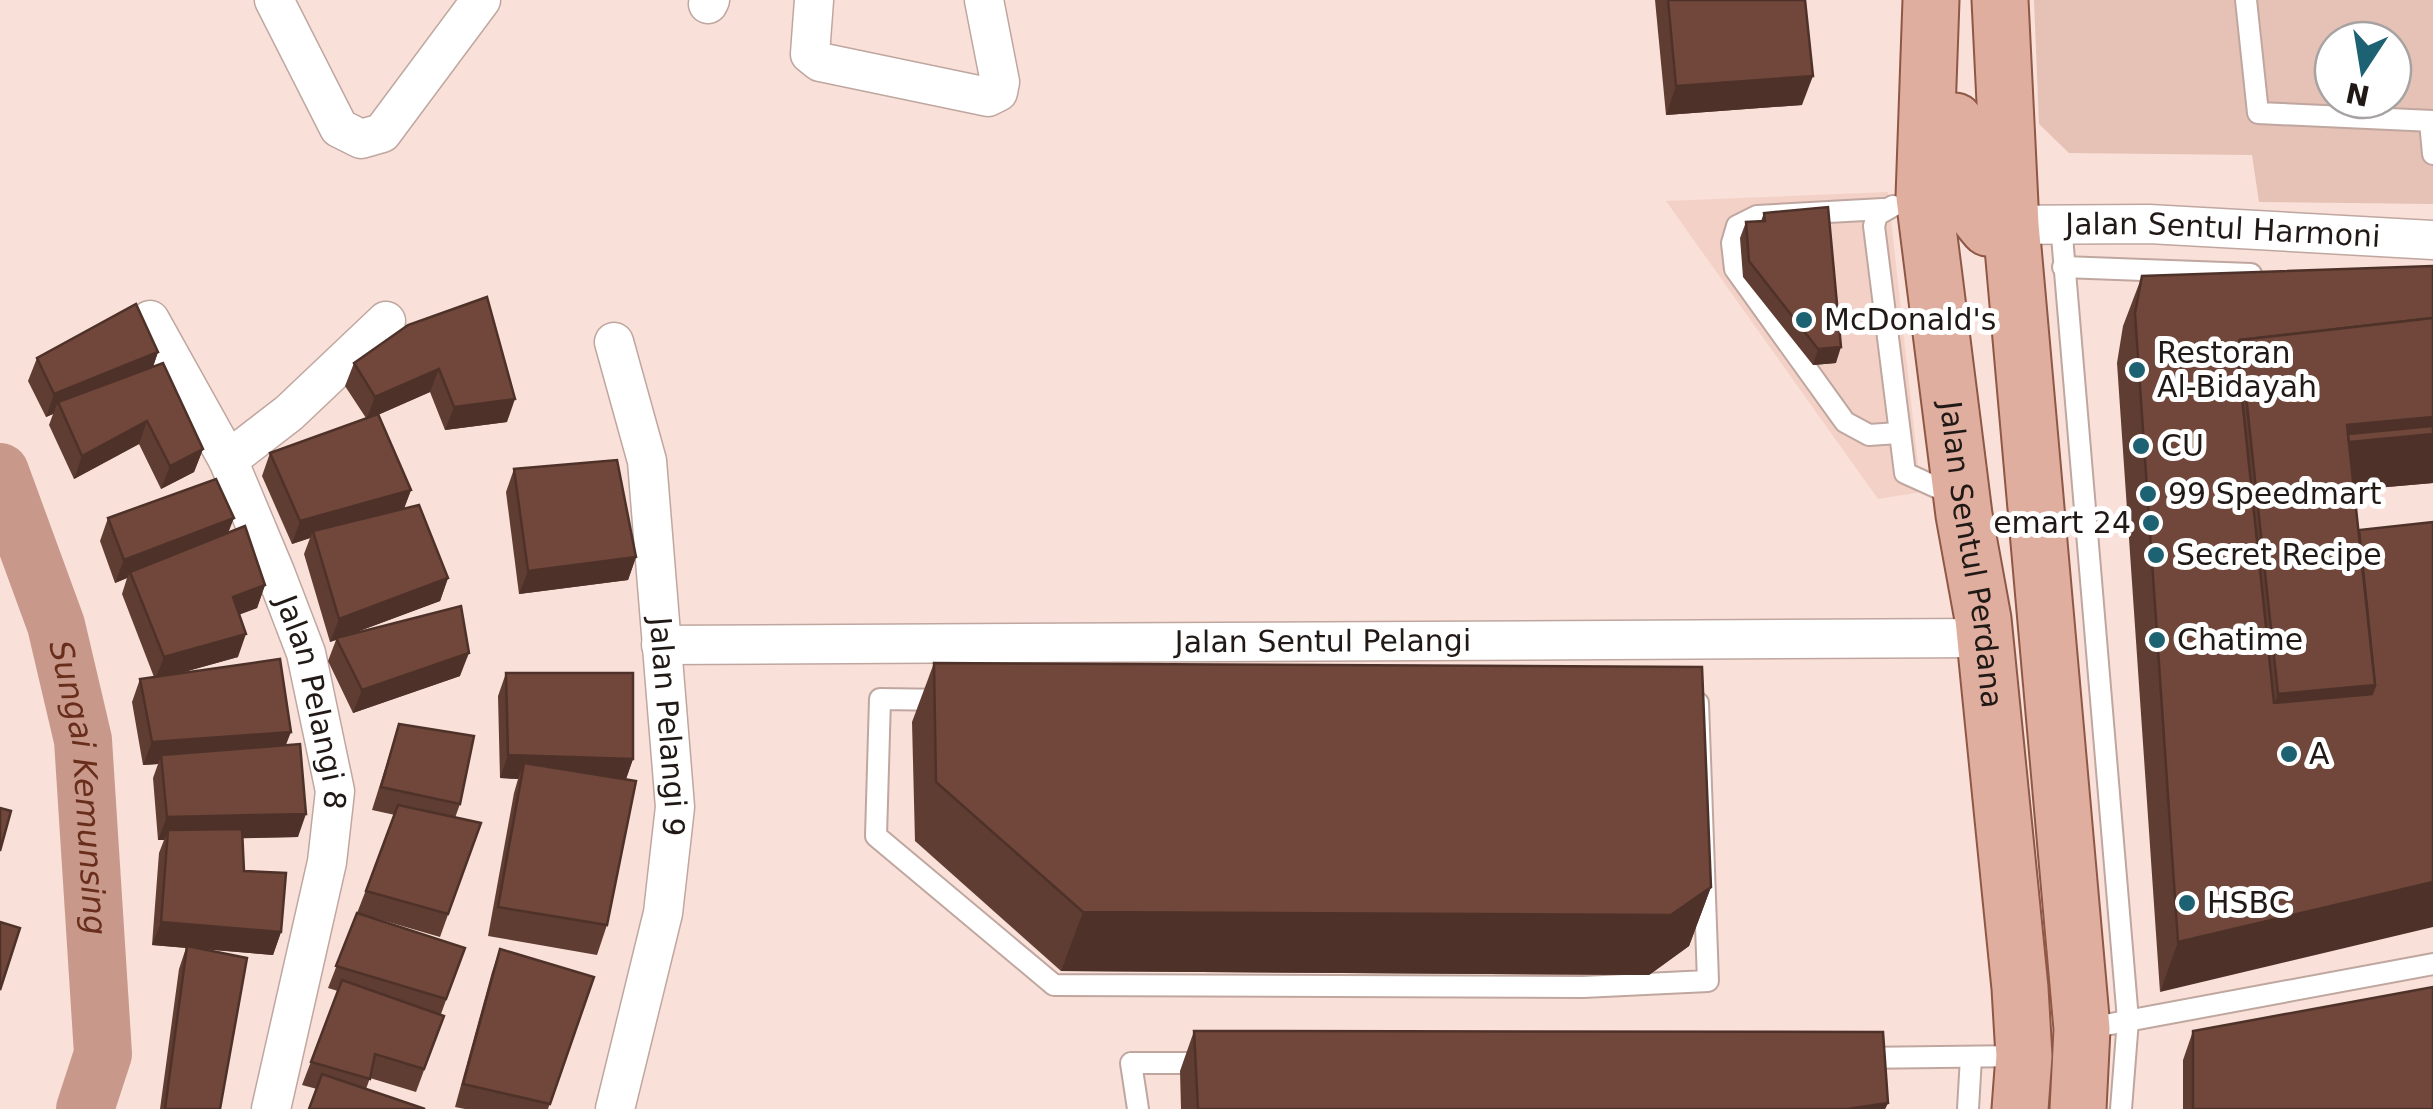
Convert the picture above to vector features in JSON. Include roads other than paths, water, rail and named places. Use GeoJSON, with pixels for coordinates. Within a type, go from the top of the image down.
{"type":"FeatureCollection","features":[{"type":"Feature","properties":{"kind":"main road","name":"Jalan Sentul Perdana"},"geometry":{"type":"LineString","coordinates":[[1930,0],[1904,203],[1960,473],[1985,638],[2022,1083]]}},
{"type":"Feature","properties":{"kind":"main road"},"geometry":{"type":"LineString","coordinates":[[1948,0],[1957,183],[1967,204],[2020,226],[1959,276],[1964,398],[1960,473]]}},
{"type":"Feature","properties":{"kind":"main road","name":"Jalan Sentul Perdana"},"geometry":{"type":"LineString","coordinates":[[2000,0],[2020,226],[2105,1031],[2078,1109]]}},
{"type":"Feature","properties":{"kind":"street"},"geometry":{"type":"LineString","coordinates":[[274,0],[339,128],[361,139],[382,133],[481,0]]}},
{"type":"Feature","properties":{"kind":"street"},"geometry":{"type":"LineString","coordinates":[[814,0],[807,42],[810,54],[820,62],[988,97],[998,92],[1000,82],[984,0]]}},
{"type":"Feature","properties":{"kind":"street","name":"Jalan Sentul Harmoni"},"geometry":{"type":"LineString","coordinates":[[2020,226],[2433,240]]}},
{"type":"Feature","properties":{"kind":"street","name":"Jalan Pelangi 8"},"geometry":{"type":"LineString","coordinates":[[150,320],[228,460],[306,654],[334,791],[326,862],[271,1109]]}},
{"type":"Feature","properties":{"kind":"street"},"geometry":{"type":"LineString","coordinates":[[228,460],[290,413],[386,321]]}},
{"type":"Feature","properties":{"kind":"street","name":"Jalan Pelangi 9"},"geometry":{"type":"LineString","coordinates":[[614,342],[647,461],[675,807],[663,914],[614,1109]]}},
{"type":"Feature","properties":{"kind":"street","name":"Jalan Sentul Pelangi"},"geometry":{"type":"LineString","coordinates":[[661,645],[1985,638]]}},
{"type":"Feature","properties":{"kind":"street"},"geometry":{"type":"LineString","coordinates":[[1296,642],[1296,706]]}},
{"type":"Feature","properties":{"kind":"lane"},"geometry":{"type":"LineString","coordinates":[[2246,0],[2258,113],[2431,121],[2433,154]]}},
{"type":"Feature","properties":{"kind":"lane"},"geometry":{"type":"LineString","coordinates":[[1898,434],[1869,435],[1846,422],[1735,269],[1732,255],[1738,226],[1757,216],[1904,203]]}},
{"type":"Feature","properties":{"kind":"lane"},"geometry":{"type":"LineString","coordinates":[[1904,203],[1874,226],[1904,473],[1960,473]]}},
{"type":"Feature","properties":{"kind":"lane"},"geometry":{"type":"LineString","coordinates":[[2020,226],[2063,267],[2102,682],[2105,1031],[2121,1109]]}},
{"type":"Feature","properties":{"kind":"lane"},"geometry":{"type":"LineString","coordinates":[[2063,267],[2277,275]]}},
{"type":"Feature","properties":{"kind":"lane"},"geometry":{"type":"LineString","coordinates":[[880,698],[1241,713],[1296,706],[1339,714],[1698,703],[1708,981],[1583,987],[1054,985],[876,836],[880,698]]}},
{"type":"Feature","properties":{"kind":"lane"},"geometry":{"type":"LineString","coordinates":[[2105,1031],[2433,964]]}},
{"type":"Feature","properties":{"kind":"lane"},"geometry":{"type":"LineString","coordinates":[[2105,1031],[2433,977]]}},
{"type":"Feature","properties":{"kind":"lane"},"geometry":{"type":"LineString","coordinates":[[1968,1109],[1971,1057]]}},
{"type":"Feature","properties":{"kind":"lane"},"geometry":{"type":"LineString","coordinates":[[1838,1058],[1877,1066],[1971,1057],[2022,1083]]}},
{"type":"Feature","properties":{"kind":"lane"},"geometry":{"type":"LineString","coordinates":[[1138,1109],[1132,1063],[1230,1062]]}},
{"type":"Feature","properties":{"kind":"waterway","name":"Sungai Kemunsing"},"geometry":{"type":"LineString","coordinates":[[0,472],[56,625],[83,740],[103,1054],[85,1109]]}},
{"type":"Feature","properties":{"kind":"place","name":"McDonald's"},"geometry":{"type":"Point","coordinates":[1804,320]}},
{"type":"Feature","properties":{"kind":"place","name":"Restoran Al-Bidayah"},"geometry":{"type":"Point","coordinates":[2137,370]}},
{"type":"Feature","properties":{"kind":"place","name":"CU"},"geometry":{"type":"Point","coordinates":[2141,446]}},
{"type":"Feature","properties":{"kind":"place","name":"99 Speedmart"},"geometry":{"type":"Point","coordinates":[2148,494]}},
{"type":"Feature","properties":{"kind":"place","name":"emart 24"},"geometry":{"type":"Point","coordinates":[2151,523]}},
{"type":"Feature","properties":{"kind":"place","name":"Secret Recipe"},"geometry":{"type":"Point","coordinates":[2156,555]}},
{"type":"Feature","properties":{"kind":"place","name":"Chatime"},"geometry":{"type":"Point","coordinates":[2157,640]}},
{"type":"Feature","properties":{"kind":"place","name":"A"},"geometry":{"type":"Point","coordinates":[2289,754]}},
{"type":"Feature","properties":{"kind":"place","name":"HSBC"},"geometry":{"type":"Point","coordinates":[2187,903]}}]}
